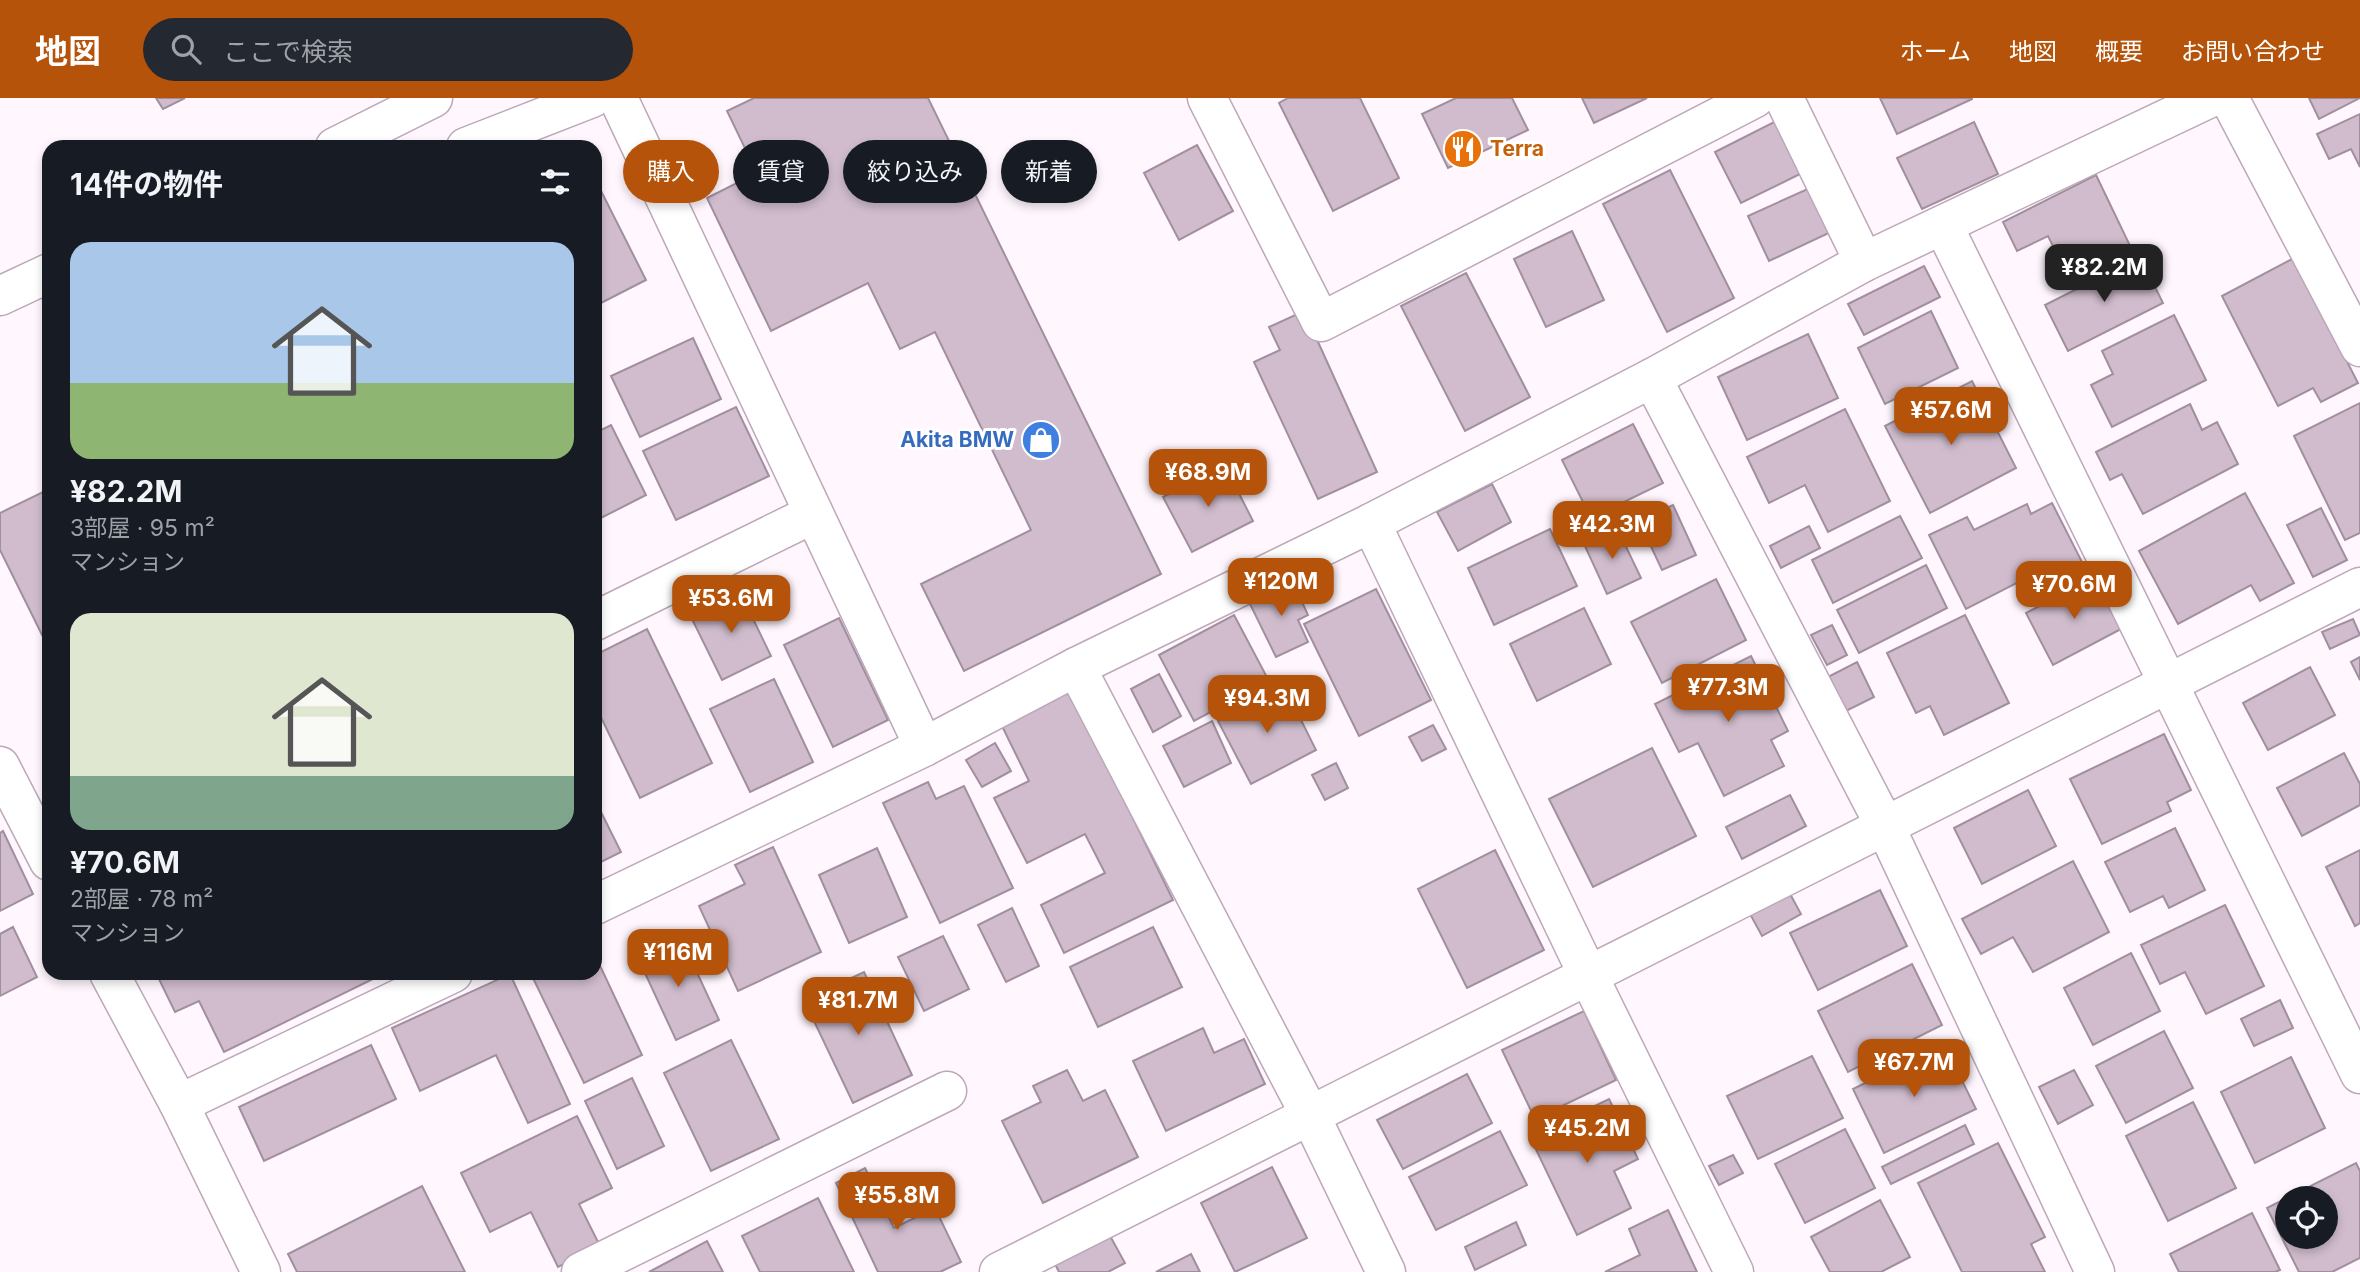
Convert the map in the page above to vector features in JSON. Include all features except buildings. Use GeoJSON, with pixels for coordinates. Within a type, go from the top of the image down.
{"type":"FeatureCollection","features":[{"type":"Feature","properties":{"kind":"main road"},"geometry":{"type":"LineString","coordinates":[[349,140],[433,98]]}},
{"type":"Feature","properties":{"kind":"main road"},"geometry":{"type":"LineString","coordinates":[[484,140],[592,98]]}},
{"type":"Feature","properties":{"kind":"main road"},"geometry":{"type":"LineString","coordinates":[[618,98],[924,747]]}},
{"type":"Feature","properties":{"kind":"main road"},"geometry":{"type":"LineString","coordinates":[[1207,98],[1321,322],[1755,98]]}},
{"type":"Feature","properties":{"kind":"main road"},"geometry":{"type":"LineString","coordinates":[[1784,98],[1864,262]]}},
{"type":"Feature","properties":{"kind":"main road"},"geometry":{"type":"LineString","coordinates":[[602,902],[924,747],[1076,667],[1371,523],[1653,378],[1864,262],[2210,98]]}},
{"type":"Feature","properties":{"kind":"main road"},"geometry":{"type":"LineString","coordinates":[[2229,98],[2360,347]]}},
{"type":"Feature","properties":{"kind":"main road"},"geometry":{"type":"LineString","coordinates":[[1942,225],[2360,1074]]}},
{"type":"Feature","properties":{"kind":"main road"},"geometry":{"type":"LineString","coordinates":[[0,296],[42,276]]}},
{"type":"Feature","properties":{"kind":"main road"},"geometry":{"type":"LineString","coordinates":[[1653,378],[1885,826],[2095,1272]]}},
{"type":"Feature","properties":{"kind":"main road"},"geometry":{"type":"LineString","coordinates":[[602,618],[813,514]]}},
{"type":"Feature","properties":{"kind":"main road"},"geometry":{"type":"LineString","coordinates":[[1371,523],[1734,1272]]}},
{"type":"Feature","properties":{"kind":"main road"},"geometry":{"type":"LineString","coordinates":[[1018,1268],[1310,1115],[2360,587]]}},
{"type":"Feature","properties":{"kind":"main road"},"geometry":{"type":"LineString","coordinates":[[1076,667],[1310,1115],[1387,1272]]}},
{"type":"Feature","properties":{"kind":"main road"},"geometry":{"type":"LineString","coordinates":[[0,766],[42,847]]}},
{"type":"Feature","properties":{"kind":"main road"},"geometry":{"type":"LineString","coordinates":[[113,980],[179,1104],[261,1272]]}},
{"type":"Feature","properties":{"kind":"main road"},"geometry":{"type":"LineString","coordinates":[[179,1104],[438,980]]}},
{"type":"Feature","properties":{"kind":"main road"},"geometry":{"type":"LineString","coordinates":[[581,1272],[947,1091]]}},
{"type":"Feature","properties":{"kind":"place","name":"Terra"},"geometry":{"type":"Point","coordinates":[1463,149]}},
{"type":"Feature","properties":{"kind":"place","name":"Akita BMW"},"geometry":{"type":"Point","coordinates":[1041,440]}}]}
